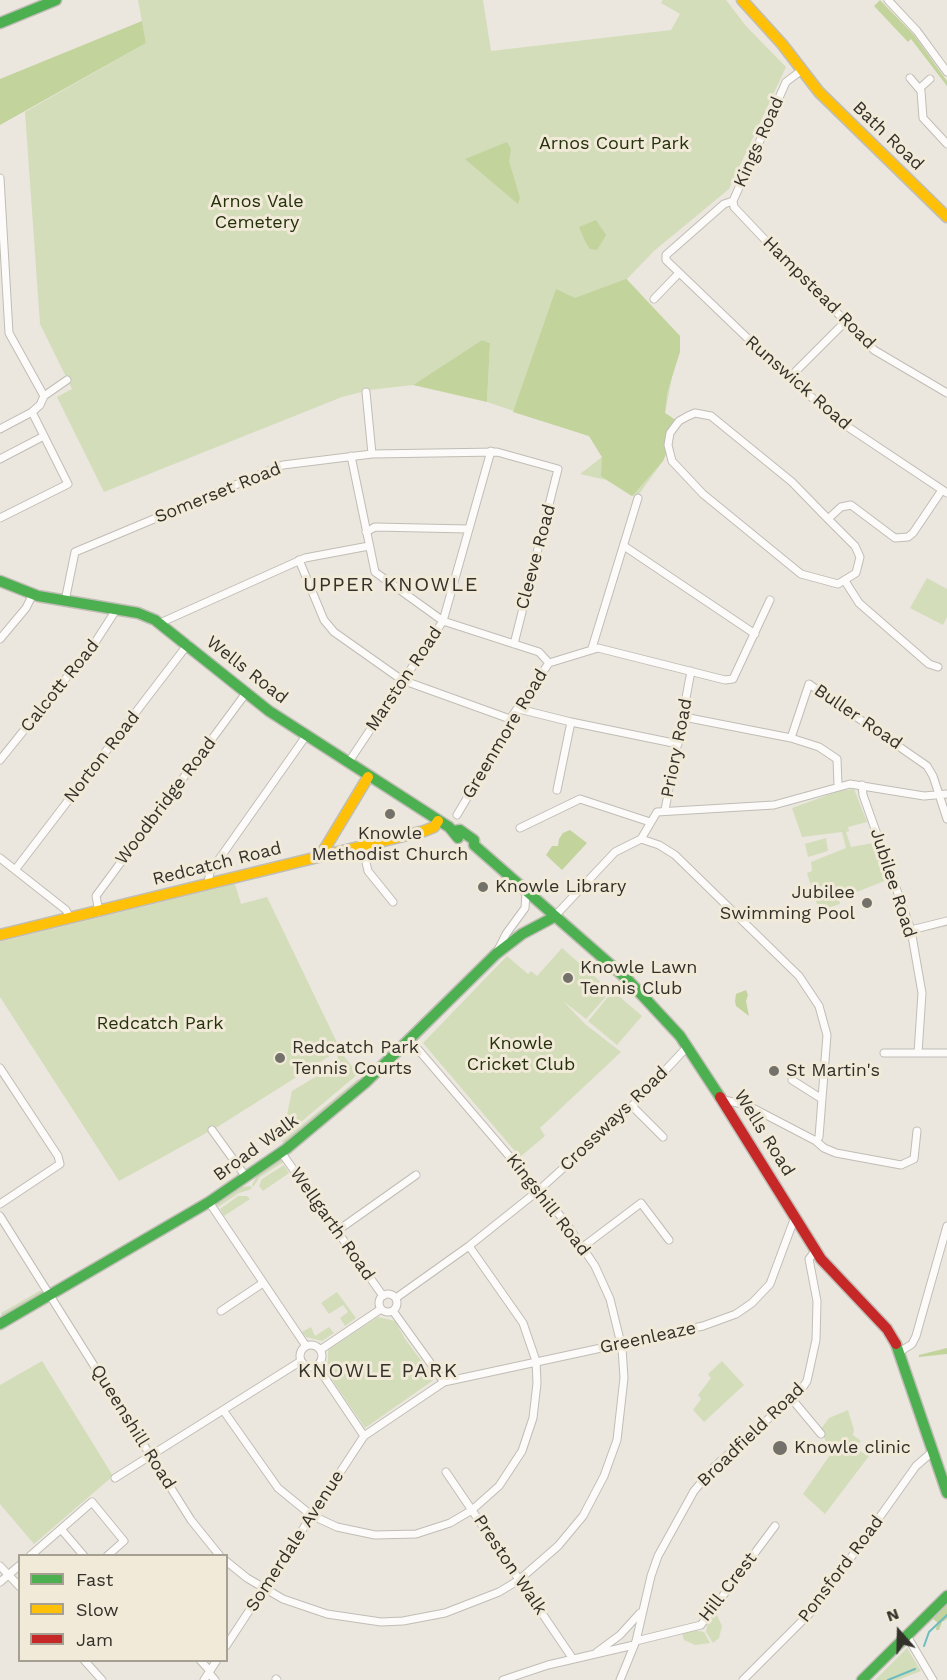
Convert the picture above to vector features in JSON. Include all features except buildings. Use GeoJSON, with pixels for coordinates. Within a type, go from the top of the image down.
{"type":"FeatureCollection","features":[{"type":"Feature","properties":{"kind":"main road"},"geometry":{"type":"LineString","coordinates":[[0,23],[56,0]]}},
{"type":"Feature","properties":{"kind":"main road","name":"Bath Road"},"geometry":{"type":"LineString","coordinates":[[742,0],[771,35],[782,44],[802,75],[947,217]]}},
{"type":"Feature","properties":{"kind":"main road","name":"Wells Road"},"geometry":{"type":"LineString","coordinates":[[0,581],[33,594],[138,613],[160,623],[246,693],[306,736],[438,820],[454,831],[455,836],[465,843],[474,845],[645,997],[688,1046],[815,1251],[832,1273],[887,1329],[901,1352],[947,1493]]}},
{"type":"Feature","properties":{"kind":"main road"},"geometry":{"type":"LineString","coordinates":[[321,855],[368,777]]}},
{"type":"Feature","properties":{"kind":"main road","name":"Redcatch Road"},"geometry":{"type":"LineString","coordinates":[[0,935],[424,831],[434,827],[438,820]]}},
{"type":"Feature","properties":{"kind":"main road"},"geometry":{"type":"LineString","coordinates":[[327,842],[329,848],[336,851]]}},
{"type":"Feature","properties":{"kind":"main road","name":"Broad Walk"},"geometry":{"type":"LineString","coordinates":[[0,1324],[209,1202],[281,1152],[339,1105],[410,1040],[496,954],[522,934],[554,917]]}},
{"type":"Feature","properties":{"kind":"main road"},"geometry":{"type":"LineString","coordinates":[[862,1680],[947,1595]]}},
{"type":"Feature","properties":{"kind":"street"},"geometry":{"type":"LineString","coordinates":[[888,0],[912,25],[947,72]]}},
{"type":"Feature","properties":{"kind":"street","name":"Kings Road"},"geometry":{"type":"LineString","coordinates":[[666,255],[724,204],[733,201],[786,82],[802,75]]}},
{"type":"Feature","properties":{"kind":"street"},"geometry":{"type":"LineString","coordinates":[[910,78],[920,88],[923,118],[947,144]]}},
{"type":"Feature","properties":{"kind":"street"},"geometry":{"type":"LineString","coordinates":[[920,88],[930,79]]}},
{"type":"Feature","properties":{"kind":"street"},"geometry":{"type":"LineString","coordinates":[[0,178],[4,305],[9,333],[44,396]]}},
{"type":"Feature","properties":{"kind":"street","name":"Hampstead Road"},"geometry":{"type":"LineString","coordinates":[[733,201],[734,207],[768,243],[874,350],[947,393]]}},
{"type":"Feature","properties":{"kind":"street","name":"Runswick Road"},"geometry":{"type":"LineString","coordinates":[[666,255],[666,260],[679,273],[789,378],[842,423],[945,491]]}},
{"type":"Feature","properties":{"kind":"street"},"geometry":{"type":"LineString","coordinates":[[654,299],[679,273]]}},
{"type":"Feature","properties":{"kind":"street"},"geometry":{"type":"LineString","coordinates":[[789,378],[846,321]]}},
{"type":"Feature","properties":{"kind":"street"},"geometry":{"type":"LineString","coordinates":[[0,429],[29,414],[44,396],[67,380]]}},
{"type":"Feature","properties":{"kind":"street"},"geometry":{"type":"LineString","coordinates":[[366,392],[372,454]]}},
{"type":"Feature","properties":{"kind":"street"},"geometry":{"type":"LineString","coordinates":[[0,518],[68,484],[44,436],[29,414]]}},
{"type":"Feature","properties":{"kind":"street"},"geometry":{"type":"LineString","coordinates":[[704,414],[716,418],[792,482],[828,519],[855,546],[860,556],[856,573],[838,584],[801,574],[703,494],[672,461],[668,445],[670,433],[679,421],[688,416],[704,414]]}},
{"type":"Feature","properties":{"kind":"street"},"geometry":{"type":"LineString","coordinates":[[0,459],[44,436]]}},
{"type":"Feature","properties":{"kind":"street","name":"Somerset Road"},"geometry":{"type":"LineString","coordinates":[[65,601],[75,552],[283,465],[372,454],[491,451],[558,469]]}},
{"type":"Feature","properties":{"kind":"street","name":"Marston Road"},"geometry":{"type":"LineString","coordinates":[[348,763],[443,621],[491,451]]}},
{"type":"Feature","properties":{"kind":"street"},"geometry":{"type":"LineString","coordinates":[[351,456],[375,572],[443,621],[539,652],[549,663]]}},
{"type":"Feature","properties":{"kind":"street","name":"Cleeve Road"},"geometry":{"type":"LineString","coordinates":[[513,644],[558,469]]}},
{"type":"Feature","properties":{"kind":"street"},"geometry":{"type":"LineString","coordinates":[[828,519],[841,507],[851,505],[895,537],[908,537],[945,491]]}},
{"type":"Feature","properties":{"kind":"street"},"geometry":{"type":"LineString","coordinates":[[638,498],[592,648],[725,680],[736,676],[770,600]]}},
{"type":"Feature","properties":{"kind":"street"},"geometry":{"type":"LineString","coordinates":[[366,532],[375,527],[468,529]]}},
{"type":"Feature","properties":{"kind":"street"},"geometry":{"type":"LineString","coordinates":[[160,623],[299,560],[369,546]]}},
{"type":"Feature","properties":{"kind":"street"},"geometry":{"type":"LineString","coordinates":[[624,546],[755,634]]}},
{"type":"Feature","properties":{"kind":"street"},"geometry":{"type":"LineString","coordinates":[[299,560],[328,627],[402,680],[510,719]]}},
{"type":"Feature","properties":{"kind":"street"},"geometry":{"type":"LineString","coordinates":[[845,581],[859,603],[929,664],[938,667]]}},
{"type":"Feature","properties":{"kind":"street"},"geometry":{"type":"LineString","coordinates":[[0,639],[26,608],[33,594]]}},
{"type":"Feature","properties":{"kind":"street","name":"Calcott Road"},"geometry":{"type":"LineString","coordinates":[[0,760],[96,641],[117,610]]}},
{"type":"Feature","properties":{"kind":"street","name":"Norton Road"},"geometry":{"type":"LineString","coordinates":[[15,870],[188,644]]}},
{"type":"Feature","properties":{"kind":"street","name":"Greenmore Road"},"geometry":{"type":"LineString","coordinates":[[457,815],[509,727],[510,719],[519,709],[540,673],[549,663],[592,648]]}},
{"type":"Feature","properties":{"kind":"street","name":"Priory Road"},"geometry":{"type":"LineString","coordinates":[[641,839],[657,812],[665,810],[691,671]]}},
{"type":"Feature","properties":{"kind":"street","name":"Buller Road"},"geometry":{"type":"LineString","coordinates":[[791,738],[809,684],[917,758],[933,776],[943,795]]}},
{"type":"Feature","properties":{"kind":"street","name":"Woodbridge Road"},"geometry":{"type":"LineString","coordinates":[[99,912],[96,896],[246,693]]}},
{"type":"Feature","properties":{"kind":"street"},"geometry":{"type":"LineString","coordinates":[[519,709],[678,744]]}},
{"type":"Feature","properties":{"kind":"street"},"geometry":{"type":"LineString","coordinates":[[684,717],[791,738],[835,756],[838,764],[838,785]]}},
{"type":"Feature","properties":{"kind":"street"},"geometry":{"type":"LineString","coordinates":[[557,790],[571,722]]}},
{"type":"Feature","properties":{"kind":"street"},"geometry":{"type":"LineString","coordinates":[[208,884],[210,872],[306,736]]}},
{"type":"Feature","properties":{"kind":"street"},"geometry":{"type":"LineString","coordinates":[[665,810],[774,806],[838,785],[862,785],[943,795],[947,819]]}},
{"type":"Feature","properties":{"kind":"street","name":"Jubilee Road"},"geometry":{"type":"LineString","coordinates":[[862,785],[863,795],[911,930],[922,993],[918,1053]]}},
{"type":"Feature","properties":{"kind":"street"},"geometry":{"type":"LineString","coordinates":[[520,828],[580,799],[650,822]]}},
{"type":"Feature","properties":{"kind":"street"},"geometry":{"type":"LineString","coordinates":[[554,917],[615,852],[641,839],[659,845],[675,855],[800,976],[819,1006],[827,1035],[819,1137],[816,1141]]}},
{"type":"Feature","properties":{"kind":"street"},"geometry":{"type":"LineString","coordinates":[[362,845],[368,871],[393,902]]}},
{"type":"Feature","properties":{"kind":"street"},"geometry":{"type":"LineString","coordinates":[[0,858],[66,910],[70,918]]}},
{"type":"Feature","properties":{"kind":"street","name":"Broad Walk"},"geometry":{"type":"LineString","coordinates":[[496,954],[506,934],[525,908],[526,891]]}},
{"type":"Feature","properties":{"kind":"street"},"geometry":{"type":"LineString","coordinates":[[911,930],[947,921]]}},
{"type":"Feature","properties":{"kind":"street","name":"Kingshill Road"},"geometry":{"type":"LineString","coordinates":[[410,1040],[584,1246],[610,1299],[621,1344],[624,1378],[622,1412],[617,1440],[604,1476],[572,1530],[544,1560],[519,1580]]}},
{"type":"Feature","properties":{"kind":"street","name":"Crossways Road"},"geometry":{"type":"LineString","coordinates":[[396,1298],[469,1246],[538,1190],[632,1106],[688,1046]]}},
{"type":"Feature","properties":{"kind":"street"},"geometry":{"type":"LineString","coordinates":[[884,1053],[947,1053]]}},
{"type":"Feature","properties":{"kind":"street"},"geometry":{"type":"LineString","coordinates":[[0,1068],[58,1156],[60,1164],[0,1204]]}},
{"type":"Feature","properties":{"kind":"street"},"geometry":{"type":"LineString","coordinates":[[792,1080],[822,1099]]}},
{"type":"Feature","properties":{"kind":"street"},"geometry":{"type":"LineString","coordinates":[[723,1100],[747,1105],[836,1153],[901,1165],[914,1159],[917,1131]]}},
{"type":"Feature","properties":{"kind":"street"},"geometry":{"type":"LineString","coordinates":[[632,1106],[663,1137]]}},
{"type":"Feature","properties":{"kind":"street"},"geometry":{"type":"LineString","coordinates":[[212,1130],[246,1177]]}},
{"type":"Feature","properties":{"kind":"street","name":"Wellgarth Road"},"geometry":{"type":"LineString","coordinates":[[281,1152],[383,1296]]}},
{"type":"Feature","properties":{"kind":"street"},"geometry":{"type":"LineString","coordinates":[[337,1231],[416,1175]]}},
{"type":"Feature","properties":{"kind":"street"},"geometry":{"type":"LineString","coordinates":[[209,1202],[306,1346]]}},
{"type":"Feature","properties":{"kind":"street"},"geometry":{"type":"LineString","coordinates":[[584,1246],[641,1203],[669,1240]]}},
{"type":"Feature","properties":{"kind":"street","name":"Queenshill Road"},"geometry":{"type":"LineString","coordinates":[[0,1216],[190,1520],[218,1554]]}},
{"type":"Feature","properties":{"kind":"street","name":"Greenleaze"},"geometry":{"type":"LineString","coordinates":[[444,1382],[703,1326],[736,1314],[752,1303],[770,1284],[795,1217]]}},
{"type":"Feature","properties":{"kind":"street"},"geometry":{"type":"LineString","coordinates":[[901,1352],[912,1344],[947,1226]]}},
{"type":"Feature","properties":{"kind":"street"},"geometry":{"type":"LineString","coordinates":[[223,1410],[278,1488],[311,1515],[356,1533],[396,1536],[434,1529],[472,1510],[508,1476],[526,1442],[537,1396],[536,1361],[523,1323],[469,1246]]}},
{"type":"Feature","properties":{"kind":"street","name":"Broadfield Road"},"geometry":{"type":"LineString","coordinates":[[620,1680],[635,1643],[658,1556],[694,1491],[740,1443],[807,1381],[816,1340],[817,1301],[809,1260],[815,1251]]}},
{"type":"Feature","properties":{"kind":"street"},"geometry":{"type":"LineString","coordinates":[[220,1311],[263,1283]]}},
{"type":"Feature","properties":{"kind":"street"},"geometry":{"type":"LineString","coordinates":[[388,1294],[396,1298],[397,1307],[393,1311],[386,1312],[381,1309],[379,1303],[383,1296],[388,1294]]}},
{"type":"Feature","properties":{"kind":"street"},"geometry":{"type":"LineString","coordinates":[[320,1350],[381,1309]]}},
{"type":"Feature","properties":{"kind":"street"},"geometry":{"type":"LineString","coordinates":[[317,1366],[364,1436],[444,1382],[393,1311]]}},
{"type":"Feature","properties":{"kind":"street"},"geometry":{"type":"LineString","coordinates":[[314,1345],[320,1350],[322,1356],[317,1366],[308,1367],[301,1361],[300,1355],[306,1346],[314,1345]]}},
{"type":"Feature","properties":{"kind":"street"},"geometry":{"type":"LineString","coordinates":[[115,1478],[301,1361]]}},
{"type":"Feature","properties":{"kind":"street"},"geometry":{"type":"LineString","coordinates":[[791,1398],[821,1434]]}},
{"type":"Feature","properties":{"kind":"street","name":"Somerdale Avenue"},"geometry":{"type":"LineString","coordinates":[[228,1643],[364,1436]]}},
{"type":"Feature","properties":{"kind":"street","name":"Ponsford Road"},"geometry":{"type":"LineString","coordinates":[[742,1680],[815,1608],[916,1466],[932,1452]]}},
{"type":"Feature","properties":{"kind":"street","name":"Preston Walk"},"geometry":{"type":"LineString","coordinates":[[446,1472],[573,1659]]}},
{"type":"Feature","properties":{"kind":"street"},"geometry":{"type":"LineString","coordinates":[[32,1554],[92,1502],[124,1541],[109,1554]]}},
{"type":"Feature","properties":{"kind":"street","name":"Hill Crest"},"geometry":{"type":"LineString","coordinates":[[503,1680],[701,1625],[775,1526]]}},
{"type":"Feature","properties":{"kind":"street"},"geometry":{"type":"LineString","coordinates":[[61,1529],[82,1554]]}},
{"type":"Feature","properties":{"kind":"street"},"geometry":{"type":"LineString","coordinates":[[228,1562],[264,1589],[283,1599],[327,1614],[358,1620],[403,1621],[445,1614],[482,1601],[519,1580]]}},
{"type":"Feature","properties":{"kind":"street"},"geometry":{"type":"LineString","coordinates":[[0,1566],[18,1585]]}},
{"type":"Feature","properties":{"kind":"street"},"geometry":{"type":"LineString","coordinates":[[0,1582],[18,1567]]}},
{"type":"Feature","properties":{"kind":"street","name":"Broadfield Road"},"geometry":{"type":"LineString","coordinates":[[593,1655],[620,1635],[642,1610]]}},
{"type":"Feature","properties":{"kind":"street"},"geometry":{"type":"LineString","coordinates":[[907,1636],[933,1680]]}},
{"type":"Feature","properties":{"kind":"street"},"geometry":{"type":"LineString","coordinates":[[86,1662],[102,1680]]}},
{"type":"Feature","properties":{"kind":"street"},"geometry":{"type":"LineString","coordinates":[[215,1680],[208,1675],[216,1662]]}},
{"type":"Feature","properties":{"kind":"green space","name":"Arnos Vale Cemetery"},"geometry":{"type":"Polygon","coordinates":[[[138,0],[483,0],[491,51],[671,30],[680,14],[661,3],[663,0],[726,0],[746,26],[786,67],[729,189],[654,251],[627,279],[680,336],[665,413],[677,421],[663,461],[639,494],[632,496],[606,480],[580,474],[602,457],[589,436],[487,402],[490,343],[482,340],[413,385],[369,390],[342,397],[104,492],[57,397],[72,389],[40,324],[25,112],[146,43],[138,0]]]}},
{"type":"Feature","properties":{"kind":"green space"},"geometry":{"type":"Polygon","coordinates":[[[880,0],[914,35],[947,81],[947,86],[911,39],[908,42],[874,6],[880,0]]]}},
{"type":"Feature","properties":{"kind":"green space"},"geometry":{"type":"Polygon","coordinates":[[[142,21],[146,43],[0,125],[0,79],[142,21]]]}},
{"type":"Feature","properties":{"kind":"green space"},"geometry":{"type":"Polygon","coordinates":[[[507,142],[511,149],[509,161],[520,198],[518,204],[465,159],[507,142]]]}},
{"type":"Feature","properties":{"kind":"green space"},"geometry":{"type":"Polygon","coordinates":[[[596,220],[606,235],[597,250],[590,249],[579,227],[596,220]]]}},
{"type":"Feature","properties":{"kind":"green space"},"geometry":{"type":"Polygon","coordinates":[[[626,279],[680,336],[680,352],[667,393],[665,413],[677,421],[663,461],[632,496],[601,476],[602,457],[589,436],[513,412],[556,289],[575,298],[626,279]]]}},
{"type":"Feature","properties":{"kind":"green space"},"geometry":{"type":"Polygon","coordinates":[[[482,340],[490,343],[487,402],[413,385],[482,340]]]}},
{"type":"Feature","properties":{"kind":"green space"},"geometry":{"type":"Polygon","coordinates":[[[927,578],[947,589],[947,617],[943,625],[910,608],[927,578]]]}},
{"type":"Feature","properties":{"kind":"green space"},"geometry":{"type":"Polygon","coordinates":[[[854,789],[867,822],[848,827],[849,831],[846,832],[851,847],[873,843],[887,880],[839,899],[840,904],[819,911],[807,873],[812,871],[811,862],[846,848],[842,832],[802,837],[792,808],[839,791],[854,789]]]}},
{"type":"Feature","properties":{"kind":"green space"},"geometry":{"type":"Polygon","coordinates":[[[570,830],[587,843],[562,870],[546,855],[552,846],[558,846],[563,833],[570,830]]]}},
{"type":"Feature","properties":{"kind":"green space"},"geometry":{"type":"Polygon","coordinates":[[[826,838],[828,851],[808,857],[805,844],[826,838]]]}},
{"type":"Feature","properties":{"kind":"green space","name":"Redcatch Park"},"geometry":{"type":"Polygon","coordinates":[[[235,884],[241,904],[267,897],[343,1055],[358,1074],[282,1138],[292,1091],[327,1070],[338,1058],[336,1052],[219,1126],[119,1181],[0,997],[0,942],[235,884]]]}},
{"type":"Feature","properties":{"kind":"green space","name":"Knowle Cricket Club"},"geometry":{"type":"Polygon","coordinates":[[[562,948],[611,991],[586,1019],[563,1001],[585,1024],[621,1052],[540,1128],[545,1136],[520,1157],[423,1043],[507,956],[528,974],[531,971],[537,976],[562,948]]]}},
{"type":"Feature","properties":{"kind":"green space"},"geometry":{"type":"Polygon","coordinates":[[[746,990],[749,1016],[736,1006],[735,1001],[736,994],[746,990]]]}},
{"type":"Feature","properties":{"kind":"green space"},"geometry":{"type":"Polygon","coordinates":[[[613,991],[642,1016],[617,1045],[588,1021],[613,991]]]}},
{"type":"Feature","properties":{"kind":"green space"},"geometry":{"type":"Polygon","coordinates":[[[358,1079],[361,1083],[285,1145],[282,1141],[358,1079]]]}},
{"type":"Feature","properties":{"kind":"green space"},"geometry":{"type":"Polygon","coordinates":[[[280,1159],[285,1161],[260,1177],[253,1187],[258,1173],[280,1159]]]}},
{"type":"Feature","properties":{"kind":"green space"},"geometry":{"type":"Polygon","coordinates":[[[284,1165],[289,1173],[263,1191],[259,1186],[262,1179],[284,1165]]]}},
{"type":"Feature","properties":{"kind":"green space"},"geometry":{"type":"Polygon","coordinates":[[[250,1186],[252,1188],[239,1193],[218,1207],[217,1202],[240,1187],[250,1186]]]}},
{"type":"Feature","properties":{"kind":"green space"},"geometry":{"type":"Polygon","coordinates":[[[238,1196],[247,1196],[250,1199],[224,1216],[220,1209],[238,1196]]]}},
{"type":"Feature","properties":{"kind":"green space"},"geometry":{"type":"Polygon","coordinates":[[[41,1290],[43,1294],[3,1317],[1,1313],[41,1290]]]}},
{"type":"Feature","properties":{"kind":"green space"},"geometry":{"type":"Polygon","coordinates":[[[337,1292],[356,1318],[345,1326],[340,1318],[348,1312],[343,1305],[329,1314],[321,1303],[337,1292]]]}},
{"type":"Feature","properties":{"kind":"green space"},"geometry":{"type":"Polygon","coordinates":[[[378,1317],[395,1321],[405,1339],[435,1379],[365,1428],[324,1368],[328,1360],[328,1350],[378,1317]]]}},
{"type":"Feature","properties":{"kind":"green space"},"geometry":{"type":"Polygon","coordinates":[[[311,1327],[315,1336],[329,1327],[334,1333],[322,1341],[306,1337],[302,1332],[311,1327]]]}},
{"type":"Feature","properties":{"kind":"green space"},"geometry":{"type":"Polygon","coordinates":[[[947,1348],[947,1354],[919,1357],[919,1355],[947,1348]]]}},
{"type":"Feature","properties":{"kind":"green space"},"geometry":{"type":"Polygon","coordinates":[[[42,1361],[113,1476],[34,1544],[0,1504],[0,1385],[42,1361]]]}},
{"type":"Feature","properties":{"kind":"green space"},"geometry":{"type":"Polygon","coordinates":[[[722,1361],[744,1385],[704,1422],[693,1410],[701,1399],[698,1395],[711,1378],[708,1374],[722,1361]]]}},
{"type":"Feature","properties":{"kind":"green space"},"geometry":{"type":"Polygon","coordinates":[[[848,1410],[854,1430],[853,1435],[861,1441],[854,1448],[869,1456],[825,1514],[803,1494],[832,1452],[823,1446],[826,1441],[820,1430],[829,1418],[848,1410]]]}},
{"type":"Feature","properties":{"kind":"green space"},"geometry":{"type":"Polygon","coordinates":[[[947,1605],[947,1619],[942,1622],[939,1630],[936,1630],[937,1622],[933,1619],[947,1605]]]}},
{"type":"Feature","properties":{"kind":"green space"},"geometry":{"type":"Polygon","coordinates":[[[715,1611],[722,1626],[719,1638],[713,1643],[706,1632],[708,1621],[715,1611]]]}},
{"type":"Feature","properties":{"kind":"green space"},"geometry":{"type":"Polygon","coordinates":[[[693,1630],[704,1632],[710,1643],[695,1645],[684,1640],[682,1633],[693,1630]]]}},
{"type":"Feature","properties":{"kind":"green space"},"geometry":{"type":"Polygon","coordinates":[[[907,1648],[921,1671],[898,1680],[875,1680],[907,1648]]]}},
{"type":"Feature","properties":{"kind":"waterway"},"geometry":{"type":"LineString","coordinates":[[924,1646],[929,1632],[947,1615]]}},
{"type":"Feature","properties":{"kind":"waterway"},"geometry":{"type":"LineString","coordinates":[[888,1680],[915,1669]]}},
{"type":"Feature","properties":{"kind":"traffic: fast"},"geometry":{"type":"LineString","coordinates":[[0,23],[56,0]]}},
{"type":"Feature","properties":{"kind":"traffic: fast"},"geometry":{"type":"LineString","coordinates":[[0,581],[38,596],[138,613],[155,620],[269,711],[449,827],[458,838]]}},
{"type":"Feature","properties":{"kind":"traffic: fast"},"geometry":{"type":"LineString","coordinates":[[454,831],[460,830],[474,840],[474,845],[628,980],[680,1036],[720,1097]]}},
{"type":"Feature","properties":{"kind":"traffic: fast"},"geometry":{"type":"LineString","coordinates":[[0,1324],[209,1202],[286,1149],[365,1083],[496,954],[522,934],[554,917]]}},
{"type":"Feature","properties":{"kind":"traffic: fast"},"geometry":{"type":"LineString","coordinates":[[896,1344],[947,1493]]}},
{"type":"Feature","properties":{"kind":"traffic: fast"},"geometry":{"type":"LineString","coordinates":[[862,1680],[947,1596]]}},
{"type":"Feature","properties":{"kind":"traffic: slow"},"geometry":{"type":"LineString","coordinates":[[742,0],[782,44],[819,92],[947,217]]}},
{"type":"Feature","properties":{"kind":"traffic: slow"},"geometry":{"type":"LineString","coordinates":[[321,855],[368,777]]}},
{"type":"Feature","properties":{"kind":"traffic: slow"},"geometry":{"type":"LineString","coordinates":[[0,935],[424,831],[434,827],[438,821]]}},
{"type":"Feature","properties":{"kind":"traffic: jam"},"geometry":{"type":"LineString","coordinates":[[720,1097],[821,1259],[887,1329],[896,1344]]}},
{"type":"Feature","properties":{"kind":"place","name":"Knowle Methodist Church"},"geometry":{"type":"Point","coordinates":[390,814]}},
{"type":"Feature","properties":{"kind":"place","name":"Knowle Library"},"geometry":{"type":"Point","coordinates":[483,887]}},
{"type":"Feature","properties":{"kind":"place","name":"Jubilee Swimming Pool"},"geometry":{"type":"Point","coordinates":[867,903]}},
{"type":"Feature","properties":{"kind":"place","name":"Knowle Lawn Tennis Club"},"geometry":{"type":"Point","coordinates":[568,978]}},
{"type":"Feature","properties":{"kind":"place","name":"Redcatch Park Tennis Courts"},"geometry":{"type":"Point","coordinates":[280,1058]}},
{"type":"Feature","properties":{"kind":"place","name":"St Martin's"},"geometry":{"type":"Point","coordinates":[774,1071]}},
{"type":"Feature","properties":{"kind":"place","name":"Knowle clinic"},"geometry":{"type":"Point","coordinates":[780,1448]}},
{"type":"Feature","properties":{"kind":"district","name":"UPPER KNOWLE"},"geometry":{"type":"Point","coordinates":[391,585]}},
{"type":"Feature","properties":{"kind":"district","name":"KNOWLE PARK"},"geometry":{"type":"Point","coordinates":[378,1371]}},
{"type":"Feature","properties":{"kind":"park label","name":"Arnos Court Park"},"geometry":{"type":"Point","coordinates":[614,144]}}]}
